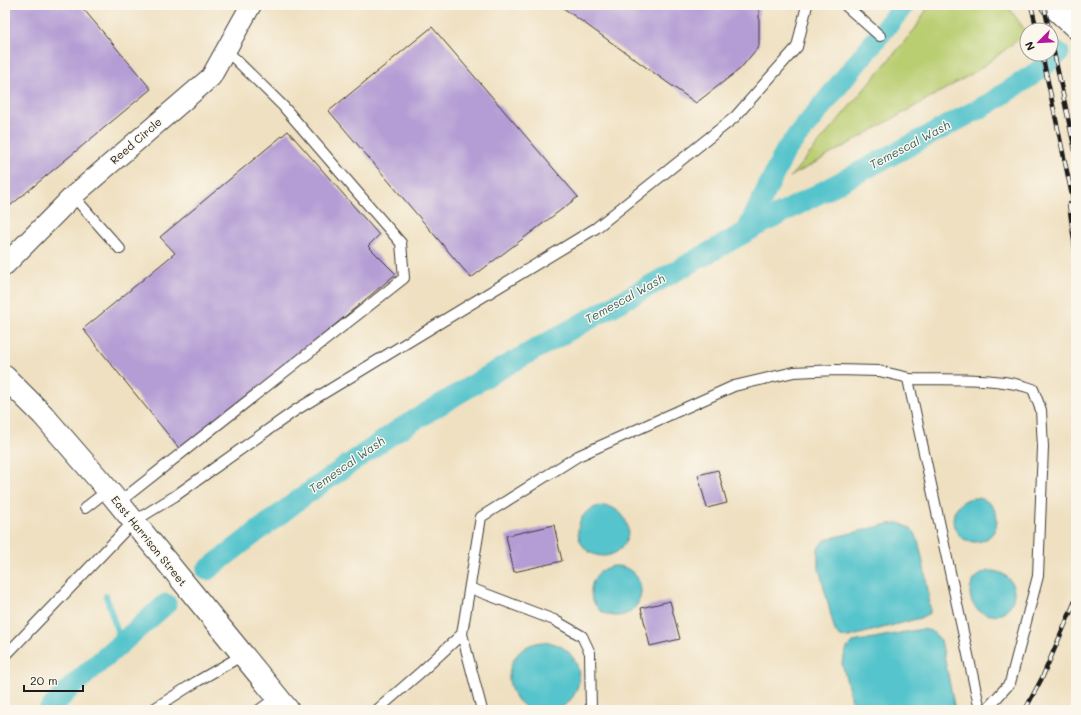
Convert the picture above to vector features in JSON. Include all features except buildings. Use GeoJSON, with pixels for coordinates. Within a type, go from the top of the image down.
{"type":"FeatureCollection","features":[{"type":"Feature","properties":{"kind":"main road"},"geometry":{"type":"LineString","coordinates":[[1051,5],[1076,28]]}},
{"type":"Feature","properties":{"kind":"main road","name":"East Harrison Street"},"geometry":{"type":"LineString","coordinates":[[5,377],[43,414],[283,704]]}},
{"type":"Feature","properties":{"kind":"street","name":"Reed Circle"},"geometry":{"type":"LineString","coordinates":[[5,265],[73,196],[211,77],[250,5]]}},
{"type":"Feature","properties":{"kind":"lane"},"geometry":{"type":"LineString","coordinates":[[5,656],[133,522],[175,496],[296,410],[596,228],[735,117],[797,47],[807,5]]}},
{"type":"Feature","properties":{"kind":"lane"},"geometry":{"type":"LineString","coordinates":[[845,5],[880,36]]}},
{"type":"Feature","properties":{"kind":"lane"},"geometry":{"type":"LineString","coordinates":[[85,508],[113,497],[404,278],[401,242],[283,106],[226,50]]}},
{"type":"Feature","properties":{"kind":"lane"},"geometry":{"type":"LineString","coordinates":[[73,196],[120,249]]}},
{"type":"Feature","properties":{"kind":"lane"},"geometry":{"type":"LineString","coordinates":[[482,710],[462,634],[481,517],[578,456],[734,386],[794,372],[836,370],[879,371],[905,376],[908,379],[1005,382],[1022,385],[1033,389],[1041,410],[1042,447],[1038,576],[1010,683],[986,710]]}},
{"type":"Feature","properties":{"kind":"lane"},"geometry":{"type":"LineString","coordinates":[[908,379],[980,710]]}},
{"type":"Feature","properties":{"kind":"lane"},"geometry":{"type":"LineString","coordinates":[[470,588],[554,620],[582,636],[590,653],[591,710]]}},
{"type":"Feature","properties":{"kind":"lane"},"geometry":{"type":"LineString","coordinates":[[377,710],[462,634]]}},
{"type":"Feature","properties":{"kind":"lane"},"geometry":{"type":"LineString","coordinates":[[152,710],[196,682],[243,655]]}},
{"type":"Feature","properties":{"kind":"lane"},"geometry":{"type":"LineString","coordinates":[[259,710],[283,704]]}},
{"type":"Feature","properties":{"kind":"green space"},"geometry":{"type":"Polygon","coordinates":[[[929,5],[1007,5],[1019,22],[1019,39],[977,71],[790,177],[915,29],[929,5]]]}},
{"type":"Feature","properties":{"kind":"water"},"geometry":{"type":"Polygon","coordinates":[[[971,498],[979,498],[984,499],[991,504],[996,511],[996,529],[991,536],[984,541],[971,542],[963,539],[956,532],[953,524],[953,516],[956,508],[963,501],[971,498]]]}},
{"type":"Feature","properties":{"kind":"water"},"geometry":{"type":"Polygon","coordinates":[[[598,506],[608,506],[621,513],[628,526],[628,536],[621,549],[608,556],[598,556],[589,552],[582,545],[578,536],[578,526],[582,517],[589,510],[598,506]]]}},
{"type":"Feature","properties":{"kind":"water"},"geometry":{"type":"Polygon","coordinates":[[[899,523],[912,530],[917,538],[927,585],[930,613],[920,618],[849,637],[840,636],[835,631],[818,564],[818,548],[824,541],[831,538],[899,523]]]}},
{"type":"Feature","properties":{"kind":"water"},"geometry":{"type":"Polygon","coordinates":[[[611,566],[621,566],[634,573],[641,586],[641,596],[634,609],[621,616],[611,616],[602,612],[595,605],[591,596],[591,586],[595,577],[602,570],[611,566]]]}},
{"type":"Feature","properties":{"kind":"water"},"geometry":{"type":"Polygon","coordinates":[[[988,571],[996,571],[1001,572],[1008,577],[1013,584],[1013,602],[1008,609],[1001,614],[988,615],[980,612],[973,605],[970,597],[970,589],[973,581],[980,574],[988,571]]]}},
{"type":"Feature","properties":{"kind":"water"},"geometry":{"type":"Polygon","coordinates":[[[922,629],[932,631],[941,640],[955,710],[854,710],[842,663],[847,648],[853,642],[922,629]]]}},
{"type":"Feature","properties":{"kind":"water"},"geometry":{"type":"Polygon","coordinates":[[[537,642],[551,642],[564,648],[573,657],[579,670],[577,690],[569,702],[551,712],[537,712],[524,706],[515,697],[509,684],[509,670],[515,657],[524,648],[537,642]]]}},
{"type":"Feature","properties":{"kind":"waterway"},"geometry":{"type":"LineString","coordinates":[[746,232],[786,150],[904,5]]}},
{"type":"Feature","properties":{"kind":"waterway","name":"Temescal Wash"},"geometry":{"type":"LineString","coordinates":[[207,570],[305,495],[398,430],[491,374],[746,232],[990,103],[1037,72],[1049,62]]}},
{"type":"Feature","properties":{"kind":"waterway"},"geometry":{"type":"LineString","coordinates":[[106,596],[121,643]]}},
{"type":"Feature","properties":{"kind":"waterway","name":"Temescal Wash"},"geometry":{"type":"LineString","coordinates":[[49,710],[71,687],[166,604]]}},
{"type":"Feature","properties":{"kind":"railway"},"geometry":{"type":"LineString","coordinates":[[1031,5],[1035,22]]}},
{"type":"Feature","properties":{"kind":"railway"},"geometry":{"type":"LineString","coordinates":[[1044,5],[1047,22]]}},
{"type":"Feature","properties":{"kind":"railway"},"geometry":{"type":"LineString","coordinates":[[1044,62],[1076,214]]}},
{"type":"Feature","properties":{"kind":"railway"},"geometry":{"type":"LineString","coordinates":[[1056,62],[1076,155]]}},
{"type":"Feature","properties":{"kind":"railway"},"geometry":{"type":"LineString","coordinates":[[1069,204],[1076,255]]}},
{"type":"Feature","properties":{"kind":"railway"},"geometry":{"type":"LineString","coordinates":[[1025,710],[1042,678],[1076,599]]}}]}
